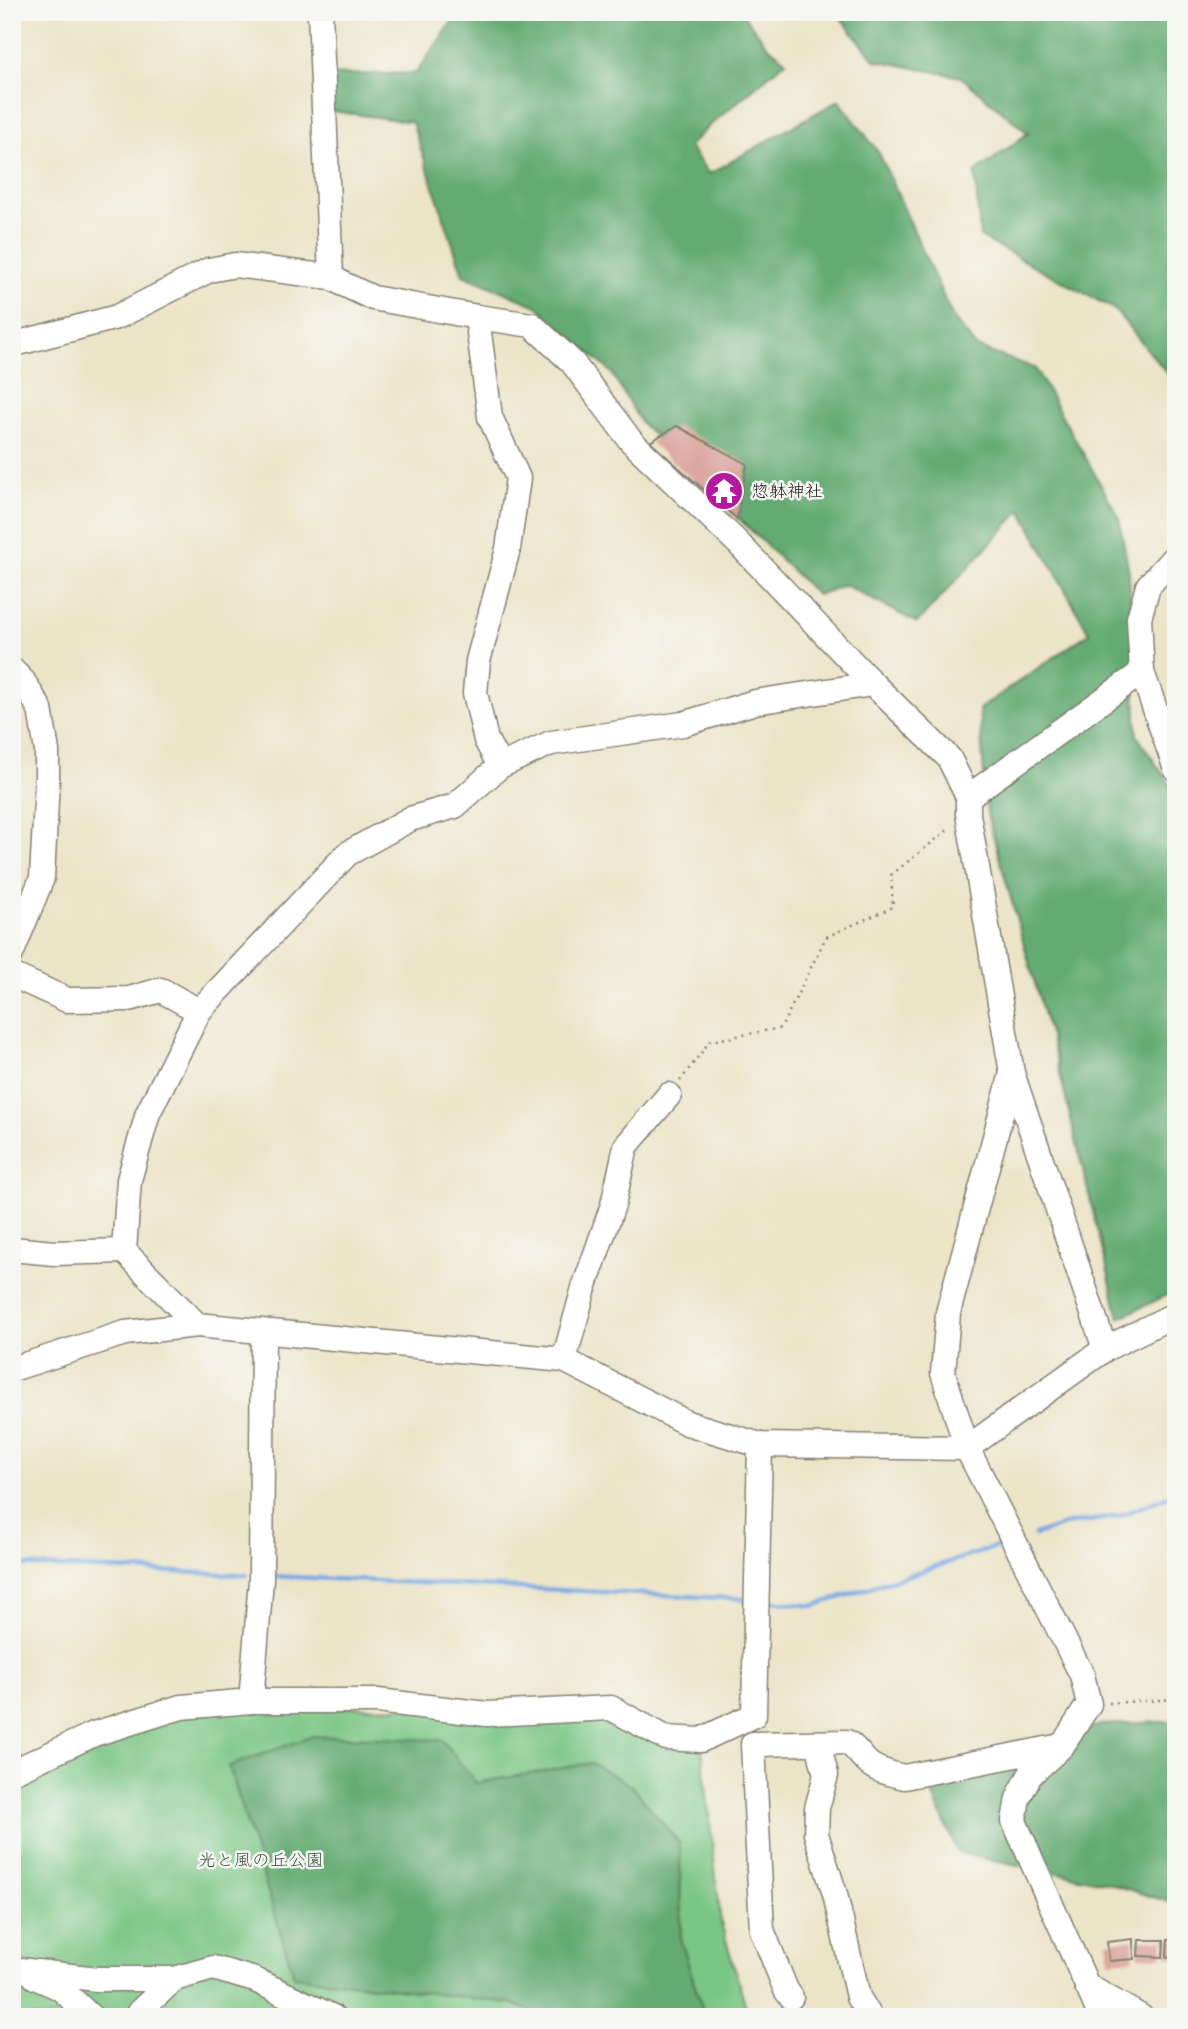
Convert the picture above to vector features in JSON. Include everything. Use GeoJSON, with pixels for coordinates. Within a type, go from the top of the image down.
{"type":"FeatureCollection","features":[{"type":"Feature","properties":{"kind":"street"},"geometry":{"type":"LineString","coordinates":[[320,12],[331,276]]}},
{"type":"Feature","properties":{"kind":"street"},"geometry":{"type":"LineString","coordinates":[[12,346],[117,317],[209,270],[235,265],[331,276],[343,285],[373,298],[532,325],[572,362],[631,441],[738,543],[873,684],[949,758],[968,805],[1012,1073],[1105,1349]]}},
{"type":"Feature","properties":{"kind":"street"},"geometry":{"type":"LineString","coordinates":[[477,317],[491,416],[518,478],[508,549],[478,661],[475,693],[486,740],[500,766]]}},
{"type":"Feature","properties":{"kind":"street"},"geometry":{"type":"LineString","coordinates":[[1176,555],[1149,586],[1139,618],[1142,672],[1176,769]]}},
{"type":"Feature","properties":{"kind":"street"},"geometry":{"type":"LineString","coordinates":[[12,670],[23,681],[40,709],[47,751],[42,878],[12,952]]}},
{"type":"Feature","properties":{"kind":"street"},"geometry":{"type":"LineString","coordinates":[[968,805],[1142,672]]}},
{"type":"Feature","properties":{"kind":"street"},"geometry":{"type":"LineString","coordinates":[[124,1251],[129,1180],[148,1113],[199,1011],[347,854],[410,819],[455,806],[500,766],[551,743],[684,724],[755,702],[873,684]]}},
{"type":"Feature","properties":{"kind":"street"},"geometry":{"type":"LineString","coordinates":[[12,975],[67,1000],[129,999],[161,990],[199,1011]]}},
{"type":"Feature","properties":{"kind":"street"},"geometry":{"type":"LineString","coordinates":[[1012,1073],[948,1313],[943,1373],[967,1448],[1083,1675],[1089,1704],[1062,1746],[1030,1775],[1018,1798],[1014,1821],[1101,2017]]}},
{"type":"Feature","properties":{"kind":"street"},"geometry":{"type":"LineString","coordinates":[[564,1360],[584,1288],[613,1205],[626,1146],[668,1095]]}},
{"type":"Feature","properties":{"kind":"street"},"geometry":{"type":"LineString","coordinates":[[12,1249],[54,1253],[124,1251],[197,1325]]}},
{"type":"Feature","properties":{"kind":"street"},"geometry":{"type":"LineString","coordinates":[[12,1369],[125,1333],[197,1325],[564,1360],[687,1423],[760,1445],[967,1448],[1105,1349],[1176,1314]]}},
{"type":"Feature","properties":{"kind":"street"},"geometry":{"type":"LineString","coordinates":[[251,1701],[261,1580],[263,1332]]}},
{"type":"Feature","properties":{"kind":"street"},"geometry":{"type":"LineString","coordinates":[[12,1772],[94,1734],[181,1707],[251,1701],[378,1702],[487,1714],[611,1708],[666,1738],[701,1740],[754,1715],[760,1445]]}},
{"type":"Feature","properties":{"kind":"street"},"geometry":{"type":"LineString","coordinates":[[791,1997],[762,1930],[753,1744],[847,1742],[858,1749],[868,1763],[890,1774],[904,1777],[1062,1746]]}},
{"type":"Feature","properties":{"kind":"street"},"geometry":{"type":"LineString","coordinates":[[818,1743],[826,1775],[817,1808],[816,1834],[835,1894],[858,1997],[870,2017]]}},
{"type":"Feature","properties":{"kind":"street"},"geometry":{"type":"LineString","coordinates":[[16,1970],[97,1979],[174,1979],[214,1968],[255,1980],[333,2017]]}},
{"type":"Feature","properties":{"kind":"street"},"geometry":{"type":"LineString","coordinates":[[16,1970],[60,1988],[91,2017]]}},
{"type":"Feature","properties":{"kind":"street"},"geometry":{"type":"LineString","coordinates":[[138,2017],[139,2012],[174,1979]]}},
{"type":"Feature","properties":{"kind":"street"},"geometry":{"type":"LineString","coordinates":[[1087,1986],[1141,2017]]}},
{"type":"Feature","properties":{"kind":"path"},"geometry":{"type":"LineString","coordinates":[[668,1095],[710,1041],[781,1028],[826,937],[893,907],[891,875],[968,805]]}},
{"type":"Feature","properties":{"kind":"path"},"geometry":{"type":"LineString","coordinates":[[1089,1704],[1176,1699]]}},
{"type":"Feature","properties":{"kind":"green space"},"geometry":{"type":"Polygon","coordinates":[[[459,12],[741,12],[767,45],[786,61],[689,146],[709,174],[839,100],[879,153],[952,316],[976,347],[1035,368],[1119,517],[1129,572],[1137,736],[1176,793],[1176,1291],[1119,1318],[1056,1058],[987,814],[979,709],[1089,633],[1021,510],[917,623],[845,585],[817,595],[641,423],[611,372],[537,306],[463,275],[412,122],[324,110],[323,75],[416,73],[459,12]]]}},
{"type":"Feature","properties":{"kind":"green space"},"geometry":{"type":"Polygon","coordinates":[[[836,12],[1176,12],[1176,384],[1114,309],[980,237],[975,173],[1028,133],[961,77],[875,60],[836,12]]]}},
{"type":"Feature","properties":{"kind":"green space","name":"光と風の丘公園"},"geometry":{"type":"Polygon","coordinates":[[[181,1707],[611,1708],[701,1740],[721,1923],[749,2017],[12,2017],[12,1772],[181,1707]]]}},
{"type":"Feature","properties":{"kind":"green space"},"geometry":{"type":"Polygon","coordinates":[[[1176,1721],[1176,1904],[1104,1882],[958,1853],[929,1787],[1100,1725],[1176,1721]]]}},
{"type":"Feature","properties":{"kind":"green space"},"geometry":{"type":"Polygon","coordinates":[[[313,1736],[442,1740],[476,1783],[591,1763],[632,1786],[680,1844],[681,1941],[705,2017],[546,2017],[510,2003],[294,1976],[229,1766],[313,1736]]]}},
{"type":"Feature","properties":{"kind":"building","name":"惣躰神社"},"geometry":{"type":"Polygon","coordinates":[[[677,426],[747,464],[737,519],[650,442],[677,426]]]}},
{"type":"Feature","properties":{"kind":"building"},"geometry":{"type":"Polygon","coordinates":[[[1133,1939],[1134,1959],[1109,1961],[1107,1942],[1133,1939]]]}},
{"type":"Feature","properties":{"kind":"building"},"geometry":{"type":"Polygon","coordinates":[[[1168,1939],[1176,1940],[1176,1958],[1167,1957],[1168,1939]]]}},
{"type":"Feature","properties":{"kind":"building"},"geometry":{"type":"Polygon","coordinates":[[[1139,1940],[1164,1940],[1163,1957],[1138,1956],[1139,1940]]]}},
{"type":"Feature","properties":{"kind":"waterway"},"geometry":{"type":"LineString","coordinates":[[1035,1535],[1064,1525],[1119,1516],[1176,1493]]}},
{"type":"Feature","properties":{"kind":"waterway"},"geometry":{"type":"LineString","coordinates":[[770,1601],[813,1606],[999,1546]]}},
{"type":"Feature","properties":{"kind":"waterway"},"geometry":{"type":"LineString","coordinates":[[12,1565],[247,1575]]}},
{"type":"Feature","properties":{"kind":"waterway"},"geometry":{"type":"LineString","coordinates":[[273,1576],[747,1599]]}},
{"type":"Feature","properties":{"kind":"place","name":"惣躰神社"},"geometry":{"type":"Point","coordinates":[724,491]}}]}
